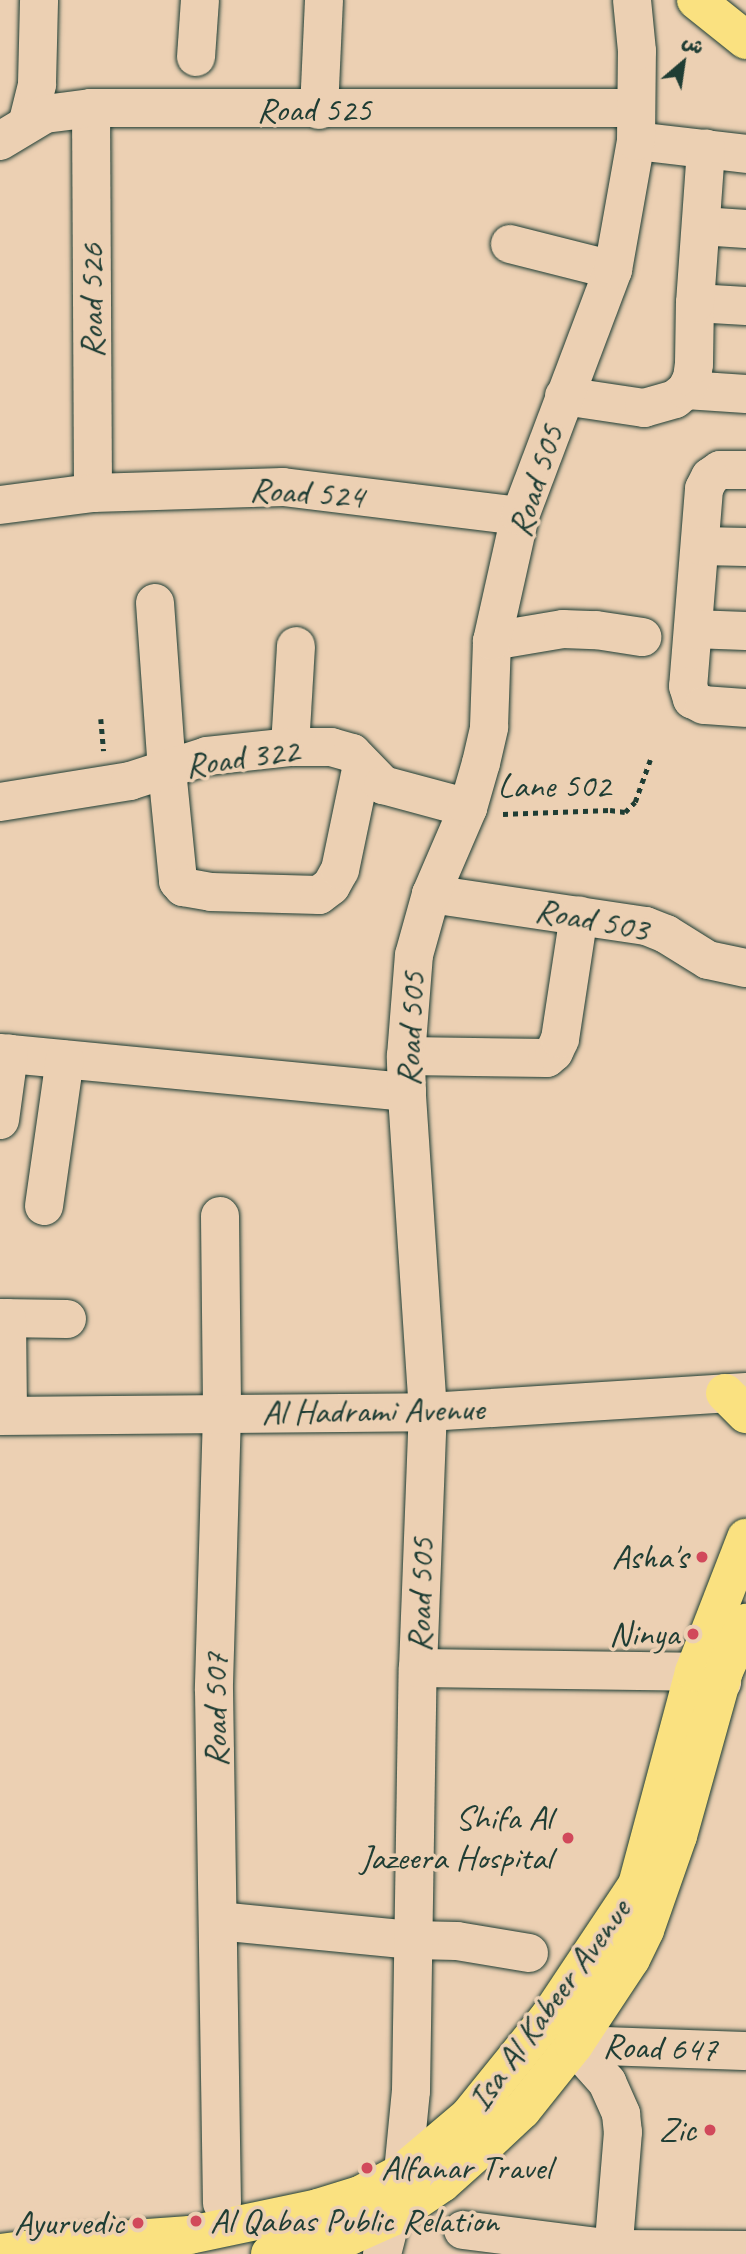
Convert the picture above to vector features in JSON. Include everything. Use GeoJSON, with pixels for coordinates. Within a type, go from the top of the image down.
{"type":"FeatureCollection","features":[{"type":"Feature","properties":{"kind":"main road"},"geometry":{"type":"LineString","coordinates":[[696,0],[746,40]]}},
{"type":"Feature","properties":{"kind":"main road"},"geometry":{"type":"LineString","coordinates":[[736,0],[746,8]]}},
{"type":"Feature","properties":{"kind":"main road","name":"Isa Al Kabeer Avenue"},"geometry":{"type":"LineString","coordinates":[[0,2253],[220,2230],[318,2208],[360,2195],[403,2172],[465,2120],[499,2083],[549,2017],[637,1885],[708,1677],[746,1538]]}},
{"type":"Feature","properties":{"kind":"main road","name":"Isa Al Kabeer Avenue"},"geometry":{"type":"LineString","coordinates":[[270,2254],[350,2236],[392,2217],[442,2183],[522,2110],[575,2045],[625,1969],[645,1930],[678,1836],[708,1677],[746,1623]]}},
{"type":"Feature","properties":{"kind":"main road"},"geometry":{"type":"LineString","coordinates":[[549,2017],[575,2045]]}},
{"type":"Feature","properties":{"kind":"street"},"geometry":{"type":"LineString","coordinates":[[14,131],[37,84],[39,0]]}},
{"type":"Feature","properties":{"kind":"street"},"geometry":{"type":"LineString","coordinates":[[196,57],[201,0]]}},
{"type":"Feature","properties":{"kind":"street"},"geometry":{"type":"LineString","coordinates":[[319,110],[324,0]]}},
{"type":"Feature","properties":{"kind":"street","name":"Road 505"},"geometry":{"type":"LineString","coordinates":[[382,2254],[403,2172],[411,2091],[418,1668],[428,1412],[407,1074],[414,955],[431,894],[468,808],[489,727],[492,641],[520,516],[612,270],[636,124],[638,51],[632,0]]}},
{"type":"Feature","properties":{"kind":"street","name":"Road 525"},"geometry":{"type":"LineString","coordinates":[[14,131],[53,112],[91,108],[319,110],[636,124],[706,148],[746,153]]}},
{"type":"Feature","properties":{"kind":"street","name":"Road 526"},"geometry":{"type":"LineString","coordinates":[[91,108],[93,493]]}},
{"type":"Feature","properties":{"kind":"street"},"geometry":{"type":"LineString","coordinates":[[564,396],[644,408],[675,399],[685,390],[692,378],[706,148]]}},
{"type":"Feature","properties":{"kind":"street"},"geometry":{"type":"LineString","coordinates":[[701,226],[746,229]]}},
{"type":"Feature","properties":{"kind":"street"},"geometry":{"type":"LineString","coordinates":[[510,244],[612,270]]}},
{"type":"Feature","properties":{"kind":"street"},"geometry":{"type":"LineString","coordinates":[[695,303],[746,306]]}},
{"type":"Feature","properties":{"kind":"street"},"geometry":{"type":"LineString","coordinates":[[685,390],[746,394]]}},
{"type":"Feature","properties":{"kind":"street"},"geometry":{"type":"LineString","coordinates":[[746,470],[720,470],[710,477],[704,489],[688,686],[692,699],[704,705],[746,708]]}},
{"type":"Feature","properties":{"kind":"street","name":"Road 524"},"geometry":{"type":"LineString","coordinates":[[0,505],[93,493],[283,487],[520,516]]}},
{"type":"Feature","properties":{"kind":"street"},"geometry":{"type":"LineString","coordinates":[[701,546],[746,547]]}},
{"type":"Feature","properties":{"kind":"street"},"geometry":{"type":"LineString","coordinates":[[155,603],[167,770],[178,881],[183,887],[211,892],[319,895],[331,887],[340,870],[362,765]]}},
{"type":"Feature","properties":{"kind":"street"},"geometry":{"type":"LineString","coordinates":[[492,641],[563,629],[596,630],[642,638]]}},
{"type":"Feature","properties":{"kind":"street"},"geometry":{"type":"LineString","coordinates":[[693,629],[746,631]]}},
{"type":"Feature","properties":{"kind":"street"},"geometry":{"type":"LineString","coordinates":[[290,747],[296,646]]}},
{"type":"Feature","properties":{"kind":"street","name":"Road 322"},"geometry":{"type":"LineString","coordinates":[[0,802],[107,786],[207,756],[290,747],[342,748],[352,753],[383,785],[468,808]]}},
{"type":"Feature","properties":{"kind":"street","name":"Road 503"},"geometry":{"type":"LineString","coordinates":[[431,894],[646,926],[666,934],[708,960],[746,968]]}},
{"type":"Feature","properties":{"kind":"street"},"geometry":{"type":"LineString","coordinates":[[0,1120],[5,1054],[407,1074],[547,1058],[554,1052],[560,1039],[579,915]]}},
{"type":"Feature","properties":{"kind":"street"},"geometry":{"type":"LineString","coordinates":[[44,1206],[65,1059]]}},
{"type":"Feature","properties":{"kind":"street","name":"Road 507"},"geometry":{"type":"LineString","coordinates":[[220,1216],[222,1413],[214,1690],[222,2203]]}},
{"type":"Feature","properties":{"kind":"street"},"geometry":{"type":"LineString","coordinates":[[4,1415],[4,1318],[67,1319]]}},
{"type":"Feature","properties":{"kind":"street","name":"Al Hadrami Avenue"},"geometry":{"type":"LineString","coordinates":[[4,1415],[428,1412],[739,1400]]}},
{"type":"Feature","properties":{"kind":"street"},"geometry":{"type":"LineString","coordinates":[[418,1668],[708,1677]]}},
{"type":"Feature","properties":{"kind":"street"},"geometry":{"type":"LineString","coordinates":[[218,1921],[412,1940],[457,1941],[529,1953]]}},
{"type":"Feature","properties":{"kind":"street"},"geometry":{"type":"LineString","coordinates":[[575,2045],[607,2082],[621,2114],[624,2132],[614,2251]]}},
{"type":"Feature","properties":{"kind":"street","name":"Road 647"},"geometry":{"type":"LineString","coordinates":[[575,2045],[746,2051]]}},
{"type":"Feature","properties":{"kind":"street"},"geometry":{"type":"LineString","coordinates":[[411,2091],[435,2112],[465,2120]]}},
{"type":"Feature","properties":{"kind":"street"},"geometry":{"type":"LineString","coordinates":[[463,2230],[614,2251],[746,2250]]}},
{"type":"Feature","properties":{"kind":"path","name":"Lane 502"},"geometry":{"type":"LineString","coordinates":[[468,808],[498,814],[610,810],[625,812],[635,802],[650,760]]}},
{"type":"Feature","properties":{"kind":"place","name":"Asha's"},"geometry":{"type":"Point","coordinates":[702,1557]}},
{"type":"Feature","properties":{"kind":"place","name":"Ninya"},"geometry":{"type":"Point","coordinates":[693,1634]}},
{"type":"Feature","properties":{"kind":"place","name":"Shifa Al Jazeera Hospital"},"geometry":{"type":"Point","coordinates":[568,1838]}},
{"type":"Feature","properties":{"kind":"place","name":"Zic"},"geometry":{"type":"Point","coordinates":[710,2130]}},
{"type":"Feature","properties":{"kind":"place","name":"Alfanar Travel"},"geometry":{"type":"Point","coordinates":[367,2168]}},
{"type":"Feature","properties":{"kind":"place","name":"Al Qabas Public Relation"},"geometry":{"type":"Point","coordinates":[196,2221]}},
{"type":"Feature","properties":{"kind":"place","name":"Ayurvedic"},"geometry":{"type":"Point","coordinates":[138,2223]}}]}
